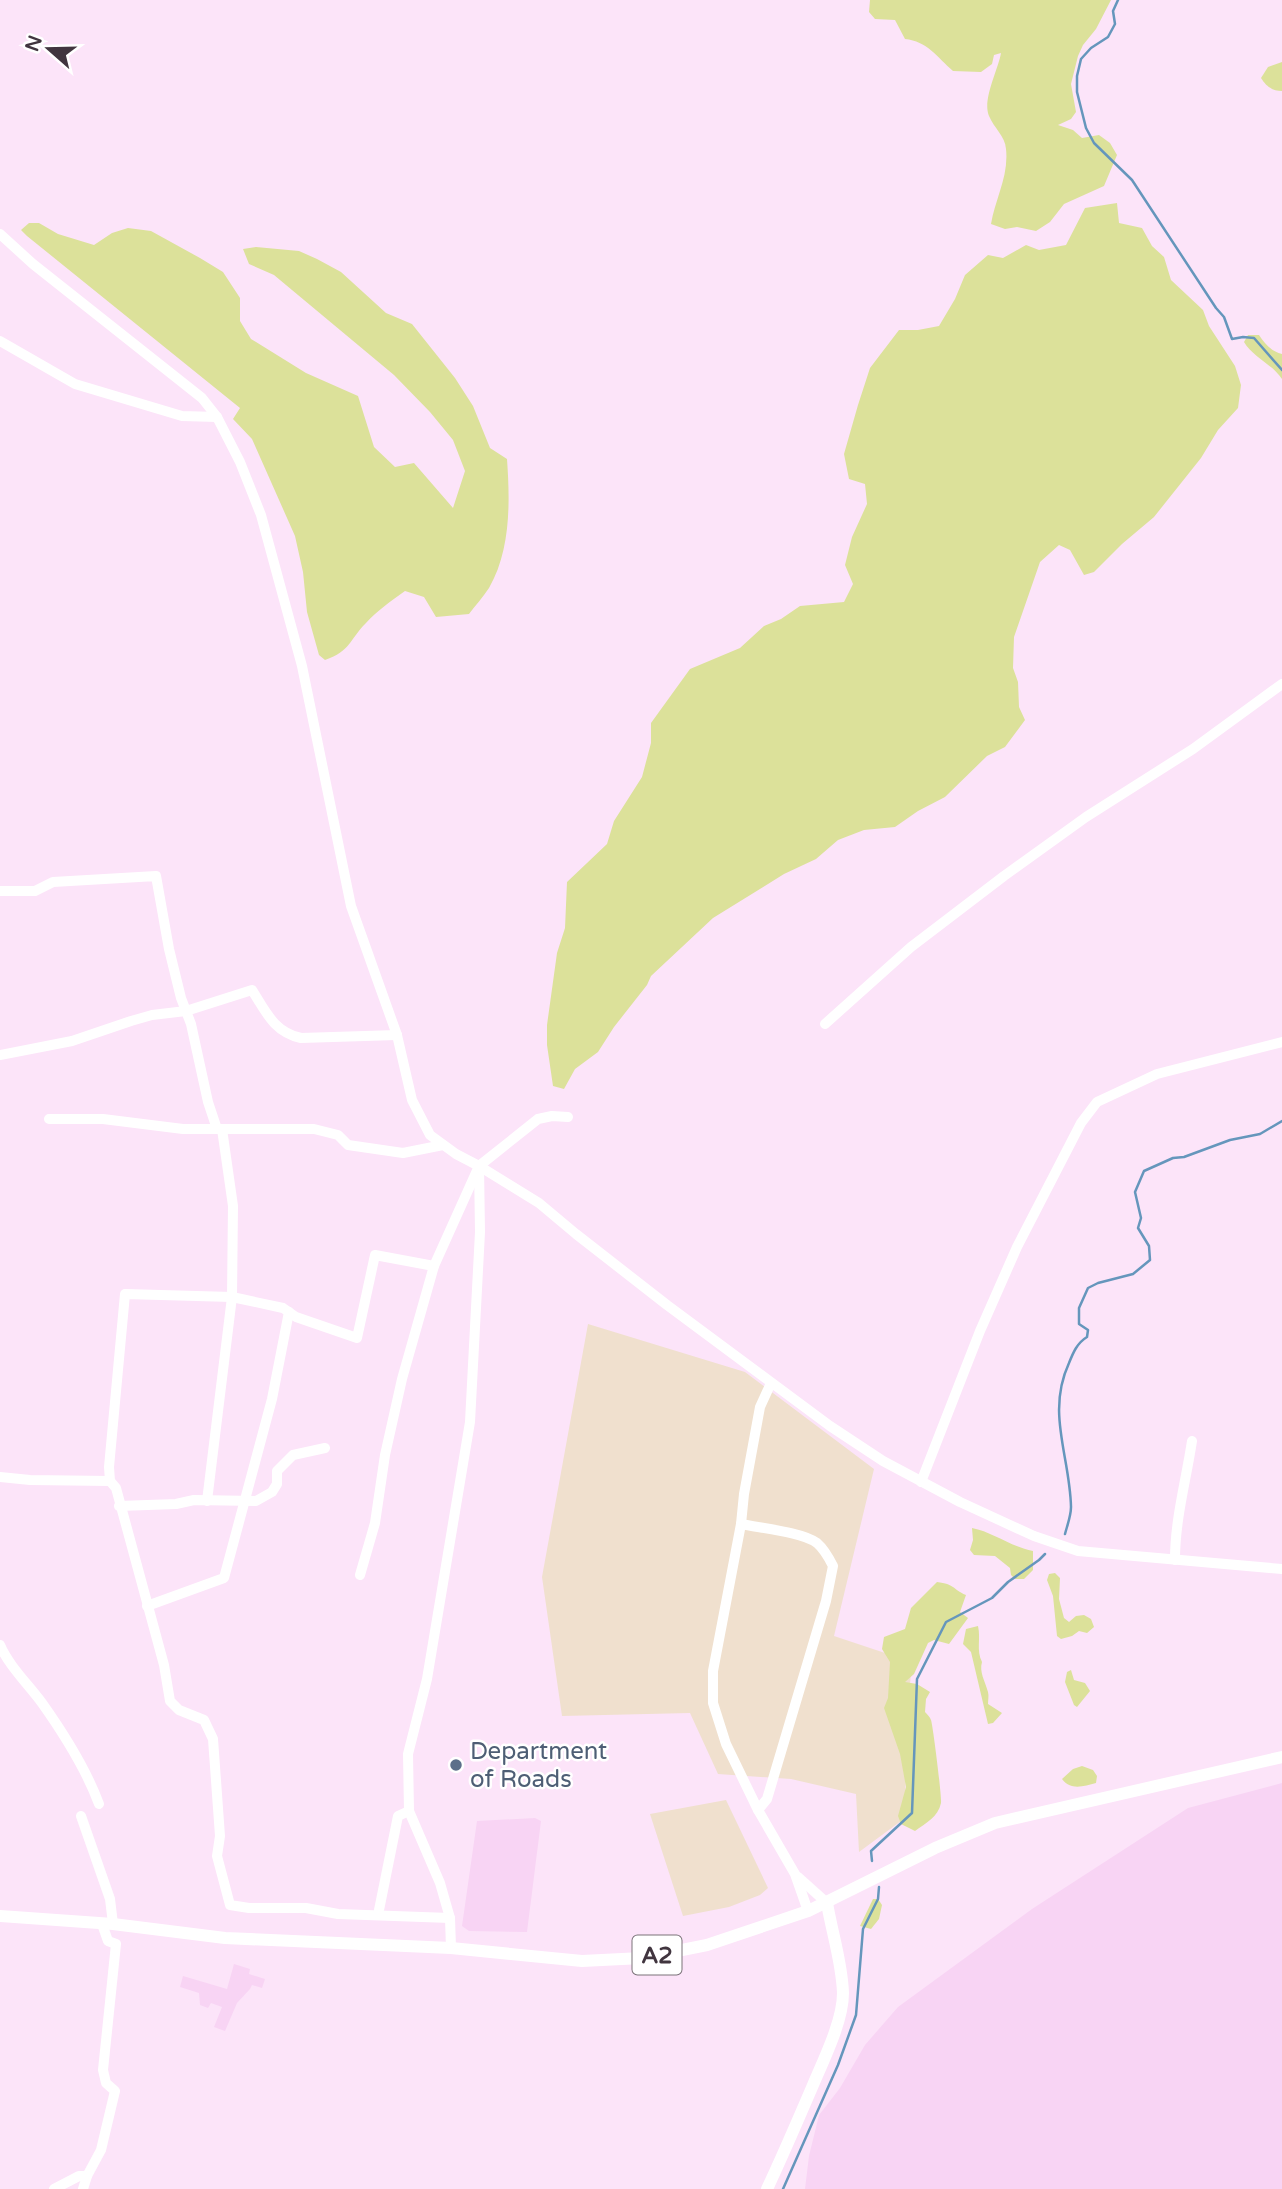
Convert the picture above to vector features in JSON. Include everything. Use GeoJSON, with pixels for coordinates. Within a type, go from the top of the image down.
{"type":"FeatureCollection","features":[{"type":"Feature","properties":{"kind":"main road","name":"A2"},"geometry":{"type":"LineString","coordinates":[[0,1916],[107,1924],[225,1938],[452,1948],[582,1961],[642,1958],[707,1945],[827,1903],[935,1848],[995,1824],[1282,1757]]}},
{"type":"Feature","properties":{"kind":"main road"},"geometry":{"type":"LineString","coordinates":[[767,2189],[836,2027],[843,1995],[837,1948],[827,1903]]}},
{"type":"Feature","properties":{"kind":"main road"},"geometry":{"type":"LineString","coordinates":[[808,1910],[832,1934]]}},
{"type":"Feature","properties":{"kind":"street"},"geometry":{"type":"LineString","coordinates":[[0,234],[33,264],[202,398],[217,417],[240,462],[261,515],[302,666],[351,906],[397,1035],[412,1100],[430,1135],[456,1154],[539,1203],[771,1383],[883,1461],[921,1482],[1034,1536],[1078,1551],[1282,1569]]}},
{"type":"Feature","properties":{"kind":"street"},"geometry":{"type":"LineString","coordinates":[[0,341],[75,384],[182,416],[217,417]]}},
{"type":"Feature","properties":{"kind":"street"},"geometry":{"type":"LineString","coordinates":[[825,1024],[911,947],[1004,876],[1086,817],[1193,749],[1282,684]]}},
{"type":"Feature","properties":{"kind":"street"},"geometry":{"type":"LineString","coordinates":[[0,891],[35,891],[53,882],[156,876],[169,949],[220,1129],[233,1206],[232,1297],[207,1501]]}},
{"type":"Feature","properties":{"kind":"street"},"geometry":{"type":"LineString","coordinates":[[0,1055],[72,1041],[152,1015],[186,1011],[252,990],[280,1030],[290,1035],[301,1038],[397,1035]]}},
{"type":"Feature","properties":{"kind":"street"},"geometry":{"type":"LineString","coordinates":[[921,1482],[980,1331],[1017,1247],[1081,1123],[1097,1102],[1157,1074],[1282,1042]]}},
{"type":"Feature","properties":{"kind":"street"},"geometry":{"type":"LineString","coordinates":[[360,1575],[374,1522],[402,1378],[434,1266],[480,1166],[538,1119],[568,1117]]}},
{"type":"Feature","properties":{"kind":"street"},"geometry":{"type":"LineString","coordinates":[[50,1119],[103,1119],[183,1129],[314,1129],[338,1135],[348,1145],[403,1153],[443,1145]]}},
{"type":"Feature","properties":{"kind":"street"},"geometry":{"type":"LineString","coordinates":[[452,1948],[450,1918],[440,1883],[409,1811],[408,1754],[427,1679],[470,1422],[480,1232],[480,1166]]}},
{"type":"Feature","properties":{"kind":"street"},"geometry":{"type":"LineString","coordinates":[[434,1266],[375,1255],[357,1338],[296,1317],[282,1308],[232,1297],[125,1294],[111,1440],[110,1481],[116,1488],[164,1665],[170,1701],[180,1710],[204,1720],[213,1739],[220,1836],[216,1856],[230,1905],[261,1909],[306,1908],[338,1913],[450,1918]]}},
{"type":"Feature","properties":{"kind":"street"},"geometry":{"type":"LineString","coordinates":[[147,1606],[224,1578],[272,1399],[289,1312]]}},
{"type":"Feature","properties":{"kind":"street"},"geometry":{"type":"LineString","coordinates":[[771,1383],[760,1407],[744,1494],[741,1524],[713,1671],[713,1703],[726,1744],[758,1810],[795,1874],[808,1910]]}},
{"type":"Feature","properties":{"kind":"street"},"geometry":{"type":"LineString","coordinates":[[1175,1560],[1175,1536],[1192,1441]]}},
{"type":"Feature","properties":{"kind":"street"},"geometry":{"type":"LineString","coordinates":[[119,1506],[256,1501],[272,1492],[277,1484],[277,1471],[293,1455],[325,1447]]}},
{"type":"Feature","properties":{"kind":"street"},"geometry":{"type":"LineString","coordinates":[[0,1477],[110,1481]]}},
{"type":"Feature","properties":{"kind":"street"},"geometry":{"type":"LineString","coordinates":[[741,1524],[784,1532],[816,1542],[833,1566],[816,1636],[767,1799],[758,1810]]}},
{"type":"Feature","properties":{"kind":"street"},"geometry":{"type":"LineString","coordinates":[[0,1645],[4,1655],[50,1715],[92,1783],[99,1804]]}},
{"type":"Feature","properties":{"kind":"street"},"geometry":{"type":"LineString","coordinates":[[378,1915],[398,1816],[409,1811]]}},
{"type":"Feature","properties":{"kind":"street"},"geometry":{"type":"LineString","coordinates":[[80,1815],[110,1899],[108,1941],[116,1944],[103,2070],[106,2084],[116,2091],[101,2150],[83,2189]]}},
{"type":"Feature","properties":{"kind":"street"},"geometry":{"type":"LineString","coordinates":[[795,1874],[827,1903]]}},
{"type":"Feature","properties":{"kind":"street"},"geometry":{"type":"LineString","coordinates":[[54,2189],[79,2176],[87,2176]]}},
{"type":"Feature","properties":{"kind":"shaded area"},"geometry":{"type":"Polygon","coordinates":[[[588,1324],[745,1372],[874,1469],[834,1636],[912,1662],[906,1728],[905,1818],[859,1852],[856,1794],[791,1779],[718,1774],[690,1713],[562,1716],[542,1577],[588,1324]]]}},
{"type":"Feature","properties":{"kind":"shaded area"},"geometry":{"type":"Polygon","coordinates":[[[1282,1783],[1282,2189],[805,2189],[809,2156],[819,2115],[840,2088],[865,2045],[898,2007],[1032,1909],[1188,1808],[1282,1783]]]}},
{"type":"Feature","properties":{"kind":"shaded area"},"geometry":{"type":"Polygon","coordinates":[[[726,1800],[768,1888],[760,1895],[729,1907],[683,1916],[650,1814],[726,1800]]]}},
{"type":"Feature","properties":{"kind":"shaded area"},"geometry":{"type":"Polygon","coordinates":[[[535,1818],[541,1821],[527,1932],[469,1931],[462,1926],[477,1821],[535,1818]]]}},
{"type":"Feature","properties":{"kind":"shaded area"},"geometry":{"type":"Polygon","coordinates":[[[234,1964],[250,1969],[249,1974],[265,1979],[262,1988],[252,1985],[237,2003],[225,2031],[214,2027],[222,2007],[211,2003],[208,2008],[200,2005],[199,1993],[180,1987],[183,1976],[227,1989],[234,1964]]]}},
{"type":"Feature","properties":{"kind":"green space"},"geometry":{"type":"Polygon","coordinates":[[[870,0],[1111,0],[1078,56],[1071,84],[1076,112],[1071,119],[1058,125],[1073,130],[1082,138],[1099,135],[1110,143],[1117,155],[1104,186],[1064,204],[1050,222],[1036,231],[1017,227],[1005,229],[991,224],[1004,178],[1006,159],[1004,140],[987,109],[1001,53],[994,55],[992,64],[981,72],[953,71],[926,46],[905,39],[895,20],[875,19],[869,12],[870,0]]]}},
{"type":"Feature","properties":{"kind":"green space"},"geometry":{"type":"Polygon","coordinates":[[[1282,62],[1282,91],[1270,88],[1261,78],[1268,67],[1282,62]]]}},
{"type":"Feature","properties":{"kind":"green space"},"geometry":{"type":"Polygon","coordinates":[[[1117,203],[1119,223],[1142,228],[1152,246],[1164,257],[1171,280],[1203,310],[1209,326],[1235,366],[1241,385],[1238,408],[1218,430],[1201,458],[1154,517],[1094,572],[1084,575],[1070,550],[1059,545],[1040,562],[1014,637],[1013,668],[1018,682],[1019,707],[1025,720],[1005,747],[987,756],[945,797],[895,827],[864,830],[838,840],[816,859],[784,874],[713,918],[651,976],[598,1052],[575,1069],[564,1089],[553,1086],[547,1025],[557,953],[565,928],[567,882],[607,844],[614,821],[642,777],[651,743],[651,723],[690,669],[740,648],[764,626],[781,619],[800,606],[844,602],[853,584],[845,565],[852,537],[867,504],[865,484],[849,479],[844,454],[870,368],[899,330],[939,326],[965,275],[988,255],[1003,258],[1026,245],[1039,250],[1066,245],[1085,208],[1117,203]]]}},
{"type":"Feature","properties":{"kind":"green space"},"geometry":{"type":"Polygon","coordinates":[[[29,223],[39,223],[58,234],[94,245],[112,233],[128,228],[151,231],[223,272],[240,298],[240,321],[251,339],[306,373],[358,396],[374,447],[395,467],[414,463],[453,508],[465,471],[453,440],[394,375],[274,275],[249,264],[243,249],[256,247],[299,251],[341,272],[386,313],[412,324],[455,378],[473,406],[490,448],[507,459],[509,492],[502,558],[489,588],[469,614],[436,617],[424,597],[405,591],[370,619],[340,653],[325,660],[319,655],[307,612],[303,572],[295,536],[252,439],[233,419],[240,408],[27,236],[21,230],[29,223]]]}},
{"type":"Feature","properties":{"kind":"green space"},"geometry":{"type":"Polygon","coordinates":[[[1248,335],[1259,335],[1269,347],[1282,354],[1282,379],[1244,342],[1248,335]]]}},
{"type":"Feature","properties":{"kind":"green space"},"geometry":{"type":"Polygon","coordinates":[[[972,1528],[1033,1551],[1033,1570],[1024,1579],[1015,1579],[1010,1568],[995,1556],[974,1555],[970,1550],[972,1528]]]}},
{"type":"Feature","properties":{"kind":"green space"},"geometry":{"type":"Polygon","coordinates":[[[1055,1573],[1060,1578],[1059,1599],[1064,1618],[1069,1622],[1076,1616],[1084,1615],[1091,1619],[1094,1627],[1087,1633],[1079,1631],[1061,1639],[1057,1636],[1053,1596],[1047,1580],[1049,1574],[1055,1573]]]}},
{"type":"Feature","properties":{"kind":"green space"},"geometry":{"type":"Polygon","coordinates":[[[937,1582],[950,1585],[966,1595],[960,1612],[968,1618],[949,1644],[934,1640],[928,1643],[914,1674],[905,1682],[917,1684],[930,1692],[926,1699],[925,1712],[931,1719],[941,1798],[934,1816],[915,1831],[901,1824],[898,1816],[906,1787],[900,1754],[884,1708],[888,1698],[890,1662],[882,1649],[884,1637],[905,1629],[911,1608],[937,1582]]]}},
{"type":"Feature","properties":{"kind":"green space"},"geometry":{"type":"Polygon","coordinates":[[[978,1626],[981,1669],[988,1692],[988,1704],[1002,1713],[993,1723],[988,1724],[971,1652],[963,1644],[966,1629],[978,1626]]]}},
{"type":"Feature","properties":{"kind":"green space"},"geometry":{"type":"Polygon","coordinates":[[[1071,1670],[1074,1680],[1085,1683],[1090,1691],[1077,1707],[1065,1682],[1067,1672],[1071,1670]]]}},
{"type":"Feature","properties":{"kind":"green space"},"geometry":{"type":"Polygon","coordinates":[[[1082,1766],[1093,1770],[1097,1776],[1096,1783],[1074,1786],[1062,1779],[1073,1769],[1082,1766]]]}},
{"type":"Feature","properties":{"kind":"green space"},"geometry":{"type":"Polygon","coordinates":[[[873,1899],[878,1899],[882,1905],[879,1919],[871,1929],[860,1926],[873,1899]]]}},
{"type":"Feature","properties":{"kind":"waterway"},"geometry":{"type":"LineString","coordinates":[[1118,0],[1113,11],[1115,24],[1108,37],[1091,48],[1081,59],[1077,92],[1086,128],[1094,143],[1132,180],[1224,317],[1232,339],[1254,338],[1282,370]]}},
{"type":"Feature","properties":{"kind":"waterway"},"geometry":{"type":"LineString","coordinates":[[1065,1534],[1071,1507],[1059,1417],[1062,1381],[1074,1352],[1087,1337],[1088,1330],[1079,1324],[1079,1308],[1088,1288],[1133,1274],[1150,1260],[1149,1246],[1138,1228],[1141,1218],[1135,1192],[1144,1171],[1173,1158],[1184,1157],[1230,1140],[1260,1134],[1282,1121]]}},
{"type":"Feature","properties":{"kind":"waterway"},"geometry":{"type":"LineString","coordinates":[[872,1861],[871,1851],[912,1813],[917,1679],[946,1622],[992,1598],[1045,1554]]}},
{"type":"Feature","properties":{"kind":"waterway"},"geometry":{"type":"LineString","coordinates":[[783,2189],[838,2065],[856,2015],[863,1929],[878,1899],[879,1887]]}},
{"type":"Feature","properties":{"kind":"place","name":"Department of Roads"},"geometry":{"type":"Point","coordinates":[456,1765]}}]}
